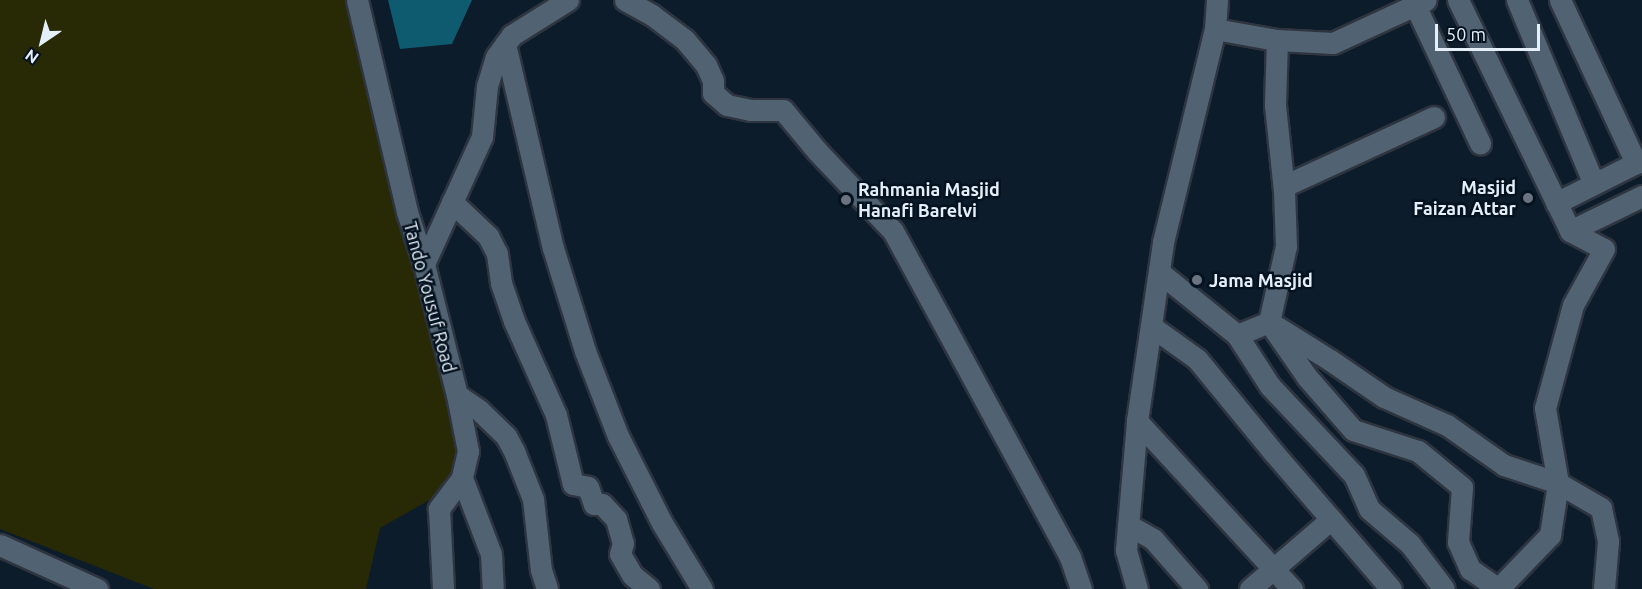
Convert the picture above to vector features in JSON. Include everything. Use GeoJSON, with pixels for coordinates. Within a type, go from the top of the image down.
{"type":"FeatureCollection","features":[{"type":"Feature","properties":{"kind":"street","name":"Tando Yousuf Road"},"geometry":{"type":"LineString","coordinates":[[357,0],[407,212],[424,264],[457,395],[468,451],[462,478],[439,509],[443,589]]}},
{"type":"Feature","properties":{"kind":"street"},"geometry":{"type":"LineString","coordinates":[[424,264],[482,137],[487,86],[496,57],[512,35],[568,0]]}},
{"type":"Feature","properties":{"kind":"street"},"geometry":{"type":"LineString","coordinates":[[624,0],[651,15],[685,40],[706,65],[713,81],[713,93],[727,105],[750,110],[783,110],[893,231],[1070,557],[1081,589]]}},
{"type":"Feature","properties":{"kind":"street"},"geometry":{"type":"LineString","coordinates":[[1137,589],[1126,550],[1137,421],[1163,242],[1215,29],[1217,0]]}},
{"type":"Feature","properties":{"kind":"street"},"geometry":{"type":"LineString","coordinates":[[1277,40],[1275,105],[1284,186],[1286,246],[1269,322],[1307,376],[1353,430],[1418,451],[1462,487],[1458,542],[1470,569],[1498,589],[1550,535],[1558,483],[1545,408],[1573,305],[1604,249],[1570,231],[1458,0]]}},
{"type":"Feature","properties":{"kind":"street"},"geometry":{"type":"LineString","coordinates":[[1517,0],[1594,184]]}},
{"type":"Feature","properties":{"kind":"street"},"geometry":{"type":"LineString","coordinates":[[1556,203],[1639,162],[1560,0]]}},
{"type":"Feature","properties":{"kind":"street"},"geometry":{"type":"LineString","coordinates":[[1215,29],[1277,40],[1333,43],[1420,3],[1480,142]]}},
{"type":"Feature","properties":{"kind":"street"},"geometry":{"type":"LineString","coordinates":[[505,44],[553,248],[585,351],[618,436],[662,523],[702,589]]}},
{"type":"Feature","properties":{"kind":"street"},"geometry":{"type":"LineString","coordinates":[[1284,186],[1434,117]]}},
{"type":"Feature","properties":{"kind":"street"},"geometry":{"type":"LineString","coordinates":[[1570,231],[1642,196]]}},
{"type":"Feature","properties":{"kind":"street"},"geometry":{"type":"LineString","coordinates":[[452,202],[488,236],[497,254],[501,283],[514,321],[556,416],[573,484],[588,487],[594,504],[602,504],[616,519],[623,543],[620,554],[632,575],[649,589]]}},
{"type":"Feature","properties":{"kind":"street"},"geometry":{"type":"LineString","coordinates":[[1159,272],[1237,336],[1270,386],[1354,475],[1369,509],[1410,544],[1444,589]]}},
{"type":"Feature","properties":{"kind":"street"},"geometry":{"type":"LineString","coordinates":[[1237,336],[1269,322]]}},
{"type":"Feature","properties":{"kind":"street"},"geometry":{"type":"LineString","coordinates":[[1269,322],[1384,397],[1447,425],[1504,465],[1558,483],[1601,508],[1608,540],[1604,589]]}},
{"type":"Feature","properties":{"kind":"street"},"geometry":{"type":"LineString","coordinates":[[1151,326],[1197,359],[1391,589]]}},
{"type":"Feature","properties":{"kind":"street"},"geometry":{"type":"LineString","coordinates":[[457,395],[479,410],[507,436],[514,451],[533,499],[541,570],[547,589]]}},
{"type":"Feature","properties":{"kind":"street"},"geometry":{"type":"LineString","coordinates":[[1137,421],[1292,589]]}},
{"type":"Feature","properties":{"kind":"street"},"geometry":{"type":"LineString","coordinates":[[462,478],[491,554],[493,588]]}},
{"type":"Feature","properties":{"kind":"street"},"geometry":{"type":"LineString","coordinates":[[1250,589],[1331,519]]}},
{"type":"Feature","properties":{"kind":"street"},"geometry":{"type":"LineString","coordinates":[[1128,525],[1153,539],[1197,589]]}},
{"type":"Feature","properties":{"kind":"street"},"geometry":{"type":"LineString","coordinates":[[0,546],[97,589]]}},
{"type":"Feature","properties":{"kind":"green space"},"geometry":{"type":"Polygon","coordinates":[[[0,0],[350,0],[462,463],[442,493],[380,528],[366,589],[154,589],[0,529],[0,0]]]}},
{"type":"Feature","properties":{"kind":"water"},"geometry":{"type":"Polygon","coordinates":[[[388,0],[472,0],[452,44],[400,49],[388,0]]]}},
{"type":"Feature","properties":{"kind":"place","name":"Masjid Faizan Attar"},"geometry":{"type":"Point","coordinates":[1528,198]}},
{"type":"Feature","properties":{"kind":"place","name":"Rahmania Masjid Hanafi Barelvi"},"geometry":{"type":"Point","coordinates":[846,200]}},
{"type":"Feature","properties":{"kind":"place","name":"Jama Masjid"},"geometry":{"type":"Point","coordinates":[1197,280]}}]}
